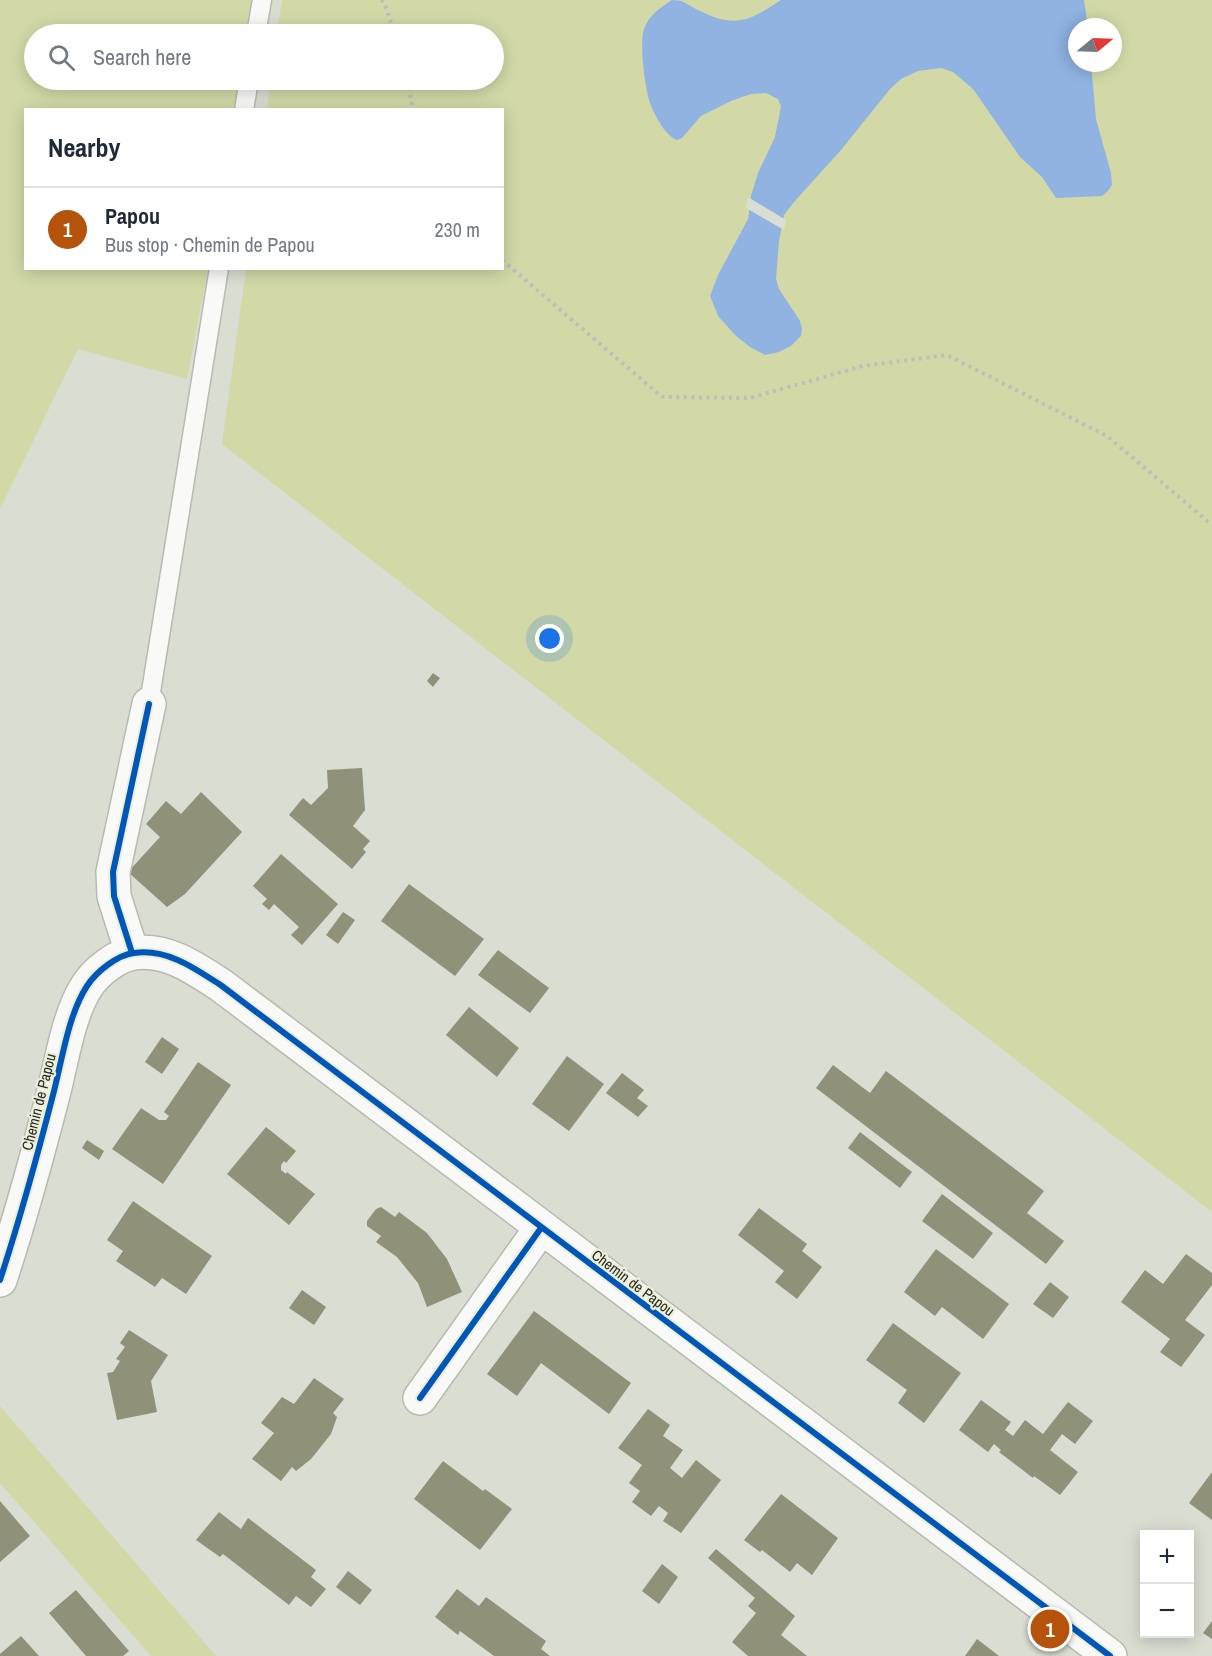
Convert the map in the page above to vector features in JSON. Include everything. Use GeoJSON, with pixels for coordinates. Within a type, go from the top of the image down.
{"type":"FeatureCollection","features":[{"type":"Feature","properties":{"kind":"street"},"geometry":{"type":"LineString","coordinates":[[132,953],[114,896],[113,872],[149,704]]}},
{"type":"Feature","properties":{"kind":"street","name":"Chemin de Papou"},"geometry":{"type":"LineString","coordinates":[[0,1280],[28,1193],[79,1001],[88,984],[103,969],[132,953],[150,952],[169,956],[213,980],[1110,1656]]}},
{"type":"Feature","properties":{"kind":"street"},"geometry":{"type":"LineString","coordinates":[[420,1398],[541,1228]]}},
{"type":"Feature","properties":{"kind":"lane"},"geometry":{"type":"LineString","coordinates":[[258,24],[262,0]]}},
{"type":"Feature","properties":{"kind":"lane"},"geometry":{"type":"LineString","coordinates":[[244,108],[247,90]]}},
{"type":"Feature","properties":{"kind":"lane"},"geometry":{"type":"LineString","coordinates":[[149,704],[219,270]]}},
{"type":"Feature","properties":{"kind":"path"},"geometry":{"type":"LineString","coordinates":[[381,0],[384,2],[392,24]]}},
{"type":"Feature","properties":{"kind":"path"},"geometry":{"type":"LineString","coordinates":[[409,90],[412,108]]}},
{"type":"Feature","properties":{"kind":"path"},"geometry":{"type":"LineString","coordinates":[[504,262],[662,397],[750,398],[863,366],[946,355],[1107,436],[1212,525]]}},
{"type":"Feature","properties":{"kind":"green space"},"geometry":{"type":"Polygon","coordinates":[[[0,0],[252,0],[248,24],[24,24],[24,90],[240,90],[237,108],[24,108],[24,270],[208,270],[187,379],[78,349],[0,509],[0,0]]]}},
{"type":"Feature","properties":{"kind":"green space"},"geometry":{"type":"Polygon","coordinates":[[[282,0],[1212,0],[1212,1212],[222,444],[246,270],[504,270],[504,108],[267,108],[270,90],[504,90],[504,24],[278,24],[282,0]]]}},
{"type":"Feature","properties":{"kind":"green space"},"geometry":{"type":"Polygon","coordinates":[[[0,1406],[216,1656],[151,1656],[0,1483],[0,1406]]]}},
{"type":"Feature","properties":{"kind":"water"},"geometry":{"type":"Polygon","coordinates":[[[672,0],[676,0],[711,16],[732,21],[760,13],[781,0],[1084,0],[1087,18],[1068,18],[1068,72],[1092,72],[1096,119],[1111,173],[1112,185],[1102,196],[1056,198],[1042,177],[1020,157],[973,89],[953,72],[941,68],[918,71],[901,79],[890,89],[784,215],[776,279],[779,289],[800,321],[802,329],[801,336],[791,346],[765,355],[736,336],[718,316],[710,296],[718,275],[748,219],[751,196],[758,173],[775,137],[781,106],[778,99],[766,93],[751,94],[701,116],[682,138],[677,140],[669,135],[659,122],[649,101],[642,46],[644,29],[659,9],[672,0]]]}},
{"type":"Feature","properties":{"kind":"pier"},"geometry":{"type":"Polygon","coordinates":[[[748,197],[786,220],[784,230],[746,208],[748,197]]]}},
{"type":"Feature","properties":{"kind":"building"},"geometry":{"type":"Polygon","coordinates":[[[433,673],[440,678],[433,687],[427,681],[433,673]]]}},
{"type":"Feature","properties":{"kind":"building"},"geometry":{"type":"Polygon","coordinates":[[[362,768],[365,810],[353,826],[370,841],[363,849],[366,852],[352,869],[289,815],[303,798],[311,805],[328,788],[327,770],[362,768]]]}},
{"type":"Feature","properties":{"kind":"building"},"geometry":{"type":"Polygon","coordinates":[[[201,792],[242,832],[185,894],[167,907],[128,872],[160,837],[146,824],[166,801],[181,814],[201,792]]]}},
{"type":"Feature","properties":{"kind":"building"},"geometry":{"type":"Polygon","coordinates":[[[281,854],[338,904],[302,945],[291,935],[299,927],[274,904],[269,910],[262,904],[267,899],[253,886],[281,854]]]}},
{"type":"Feature","properties":{"kind":"building"},"geometry":{"type":"Polygon","coordinates":[[[409,884],[484,939],[455,976],[381,921],[409,884]]]}},
{"type":"Feature","properties":{"kind":"building"},"geometry":{"type":"Polygon","coordinates":[[[343,912],[355,920],[338,944],[326,935],[343,912]]]}},
{"type":"Feature","properties":{"kind":"building"},"geometry":{"type":"Polygon","coordinates":[[[498,950],[549,988],[530,1013],[478,975],[498,950]]]}},
{"type":"Feature","properties":{"kind":"building"},"geometry":{"type":"Polygon","coordinates":[[[469,1007],[519,1048],[497,1077],[446,1035],[469,1007]]]}},
{"type":"Feature","properties":{"kind":"building"},"geometry":{"type":"Polygon","coordinates":[[[162,1037],[179,1049],[162,1074],[145,1062],[162,1037]]]}},
{"type":"Feature","properties":{"kind":"building"},"geometry":{"type":"Polygon","coordinates":[[[567,1056],[604,1084],[569,1131],[532,1104],[567,1056]]]}},
{"type":"Feature","properties":{"kind":"building"},"geometry":{"type":"Polygon","coordinates":[[[198,1062],[231,1085],[163,1184],[112,1149],[141,1108],[159,1120],[166,1120],[169,1116],[164,1112],[198,1062]]]}},
{"type":"Feature","properties":{"kind":"building"},"geometry":{"type":"Polygon","coordinates":[[[833,1065],[870,1093],[886,1071],[1044,1191],[1027,1213],[1064,1241],[1046,1264],[816,1088],[833,1065]]]}},
{"type":"Feature","properties":{"kind":"building"},"geometry":{"type":"Polygon","coordinates":[[[622,1073],[644,1090],[637,1098],[648,1106],[638,1117],[606,1093],[622,1073]]]}},
{"type":"Feature","properties":{"kind":"building"},"geometry":{"type":"Polygon","coordinates":[[[266,1127],[296,1151],[286,1163],[284,1161],[281,1170],[286,1174],[287,1172],[315,1194],[289,1225],[227,1174],[266,1127]]]}},
{"type":"Feature","properties":{"kind":"building"},"geometry":{"type":"Polygon","coordinates":[[[860,1132],[912,1172],[900,1188],[848,1148],[860,1132]]]}},
{"type":"Feature","properties":{"kind":"building"},"geometry":{"type":"Polygon","coordinates":[[[87,1140],[104,1151],[99,1160],[82,1148],[87,1140]]]}},
{"type":"Feature","properties":{"kind":"building"},"geometry":{"type":"Polygon","coordinates":[[[942,1194],[993,1233],[973,1259],[922,1221],[942,1194]]]}},
{"type":"Feature","properties":{"kind":"building"},"geometry":{"type":"Polygon","coordinates":[[[133,1201],[212,1256],[186,1294],[162,1278],[155,1287],[116,1261],[123,1251],[107,1240],[133,1201]]]}},
{"type":"Feature","properties":{"kind":"building"},"geometry":{"type":"Polygon","coordinates":[[[381,1207],[395,1217],[399,1212],[427,1233],[447,1259],[462,1292],[427,1307],[418,1283],[397,1257],[376,1242],[381,1236],[367,1226],[367,1221],[376,1209],[381,1207]]]}},
{"type":"Feature","properties":{"kind":"building"},"geometry":{"type":"Polygon","coordinates":[[[759,1208],[807,1244],[802,1251],[822,1267],[797,1299],[775,1282],[784,1271],[738,1235],[759,1208]]]}},
{"type":"Feature","properties":{"kind":"building"},"geometry":{"type":"Polygon","coordinates":[[[936,1249],[1009,1304],[983,1339],[942,1307],[935,1316],[904,1292],[936,1249]]]}},
{"type":"Feature","properties":{"kind":"building"},"geometry":{"type":"Polygon","coordinates":[[[1186,1254],[1212,1273],[1212,1285],[1185,1320],[1205,1335],[1181,1367],[1160,1352],[1170,1339],[1121,1302],[1145,1270],[1163,1284],[1186,1254]]]}},
{"type":"Feature","properties":{"kind":"building"},"geometry":{"type":"Polygon","coordinates":[[[1050,1282],[1069,1297],[1053,1318],[1033,1304],[1050,1282]]]}},
{"type":"Feature","properties":{"kind":"building"},"geometry":{"type":"Polygon","coordinates":[[[302,1290],[326,1307],[314,1325],[289,1308],[302,1290]]]}},
{"type":"Feature","properties":{"kind":"building"},"geometry":{"type":"Polygon","coordinates":[[[534,1311],[631,1383],[609,1414],[541,1363],[517,1396],[487,1374],[534,1311]]]}},
{"type":"Feature","properties":{"kind":"building"},"geometry":{"type":"Polygon","coordinates":[[[893,1323],[961,1373],[924,1423],[898,1403],[907,1390],[866,1360],[893,1323]]]}},
{"type":"Feature","properties":{"kind":"building"},"geometry":{"type":"Polygon","coordinates":[[[129,1330],[168,1355],[151,1381],[157,1412],[117,1420],[107,1373],[113,1372],[120,1361],[116,1359],[125,1347],[120,1343],[129,1330]]]}},
{"type":"Feature","properties":{"kind":"building"},"geometry":{"type":"Polygon","coordinates":[[[314,1378],[344,1399],[333,1413],[337,1417],[331,1434],[311,1459],[296,1471],[292,1467],[281,1481],[252,1459],[274,1433],[261,1423],[282,1397],[294,1404],[314,1378]]]}},
{"type":"Feature","properties":{"kind":"building"},"geometry":{"type":"Polygon","coordinates":[[[981,1400],[1011,1422],[1005,1430],[1013,1436],[1025,1420],[1043,1434],[1068,1402],[1093,1421],[1075,1444],[1062,1434],[1050,1450],[1078,1472],[1060,1495],[999,1452],[1001,1450],[994,1444],[988,1452],[959,1430],[981,1400]]]}},
{"type":"Feature","properties":{"kind":"building"},"geometry":{"type":"Polygon","coordinates":[[[648,1409],[670,1425],[663,1436],[683,1450],[670,1468],[682,1478],[696,1460],[721,1480],[681,1533],[663,1521],[668,1513],[659,1506],[651,1516],[632,1502],[640,1491],[629,1483],[642,1465],[618,1448],[648,1409]]]}},
{"type":"Feature","properties":{"kind":"building"},"geometry":{"type":"Polygon","coordinates":[[[443,1461],[512,1509],[480,1550],[414,1499],[443,1461]]]}},
{"type":"Feature","properties":{"kind":"building"},"geometry":{"type":"Polygon","coordinates":[[[1212,1472],[1212,1520],[1189,1503],[1212,1472]]]}},
{"type":"Feature","properties":{"kind":"building"},"geometry":{"type":"Polygon","coordinates":[[[781,1494],[838,1538],[812,1575],[797,1563],[790,1572],[762,1550],[760,1552],[744,1540],[781,1494]]]}},
{"type":"Feature","properties":{"kind":"building"},"geometry":{"type":"Polygon","coordinates":[[[0,1501],[30,1536],[0,1562],[0,1501]]]}},
{"type":"Feature","properties":{"kind":"building"},"geometry":{"type":"Polygon","coordinates":[[[219,1512],[241,1529],[248,1518],[316,1570],[311,1577],[326,1589],[311,1607],[296,1596],[289,1605],[223,1554],[220,1557],[196,1540],[219,1512]]]}},
{"type":"Feature","properties":{"kind":"building"},"geometry":{"type":"Polygon","coordinates":[[[716,1549],[795,1616],[781,1635],[807,1656],[748,1656],[732,1642],[756,1613],[748,1606],[755,1598],[708,1558],[716,1549]]]}},
{"type":"Feature","properties":{"kind":"building"},"geometry":{"type":"Polygon","coordinates":[[[662,1564],[678,1577],[659,1604],[642,1591],[662,1564]]]}},
{"type":"Feature","properties":{"kind":"building"},"geometry":{"type":"Polygon","coordinates":[[[348,1571],[372,1590],[360,1605],[336,1587],[348,1571]]]}},
{"type":"Feature","properties":{"kind":"building"},"geometry":{"type":"Polygon","coordinates":[[[457,1589],[479,1606],[486,1597],[546,1641],[541,1649],[550,1656],[494,1656],[460,1631],[458,1635],[435,1617],[457,1589]]]}},
{"type":"Feature","properties":{"kind":"building"},"geometry":{"type":"Polygon","coordinates":[[[76,1590],[129,1651],[123,1656],[86,1656],[49,1613],[76,1590]]]}},
{"type":"Feature","properties":{"kind":"building"},"geometry":{"type":"Polygon","coordinates":[[[1212,1621],[1212,1639],[1203,1633],[1212,1621]]]}},
{"type":"Feature","properties":{"kind":"building"},"geometry":{"type":"Polygon","coordinates":[[[21,1636],[39,1656],[0,1656],[0,1654],[21,1636]]]}},
{"type":"Feature","properties":{"kind":"building"},"geometry":{"type":"Polygon","coordinates":[[[977,1639],[999,1656],[965,1656],[977,1639]]]}},
{"type":"Feature","properties":{"kind":"cycle path"},"geometry":{"type":"LineString","coordinates":[[132,953],[114,896],[113,872],[149,704]]}},
{"type":"Feature","properties":{"kind":"cycle path"},"geometry":{"type":"LineString","coordinates":[[0,1280],[34,1165],[70,1024],[80,998],[96,975],[127,954],[146,952],[181,961],[222,986],[1110,1656]]}},
{"type":"Feature","properties":{"kind":"cycle path"},"geometry":{"type":"LineString","coordinates":[[420,1398],[541,1228]]}},
{"type":"Feature","properties":{"kind":"place","name":"Papou"},"geometry":{"type":"Point","coordinates":[1050,1629]}}]}
